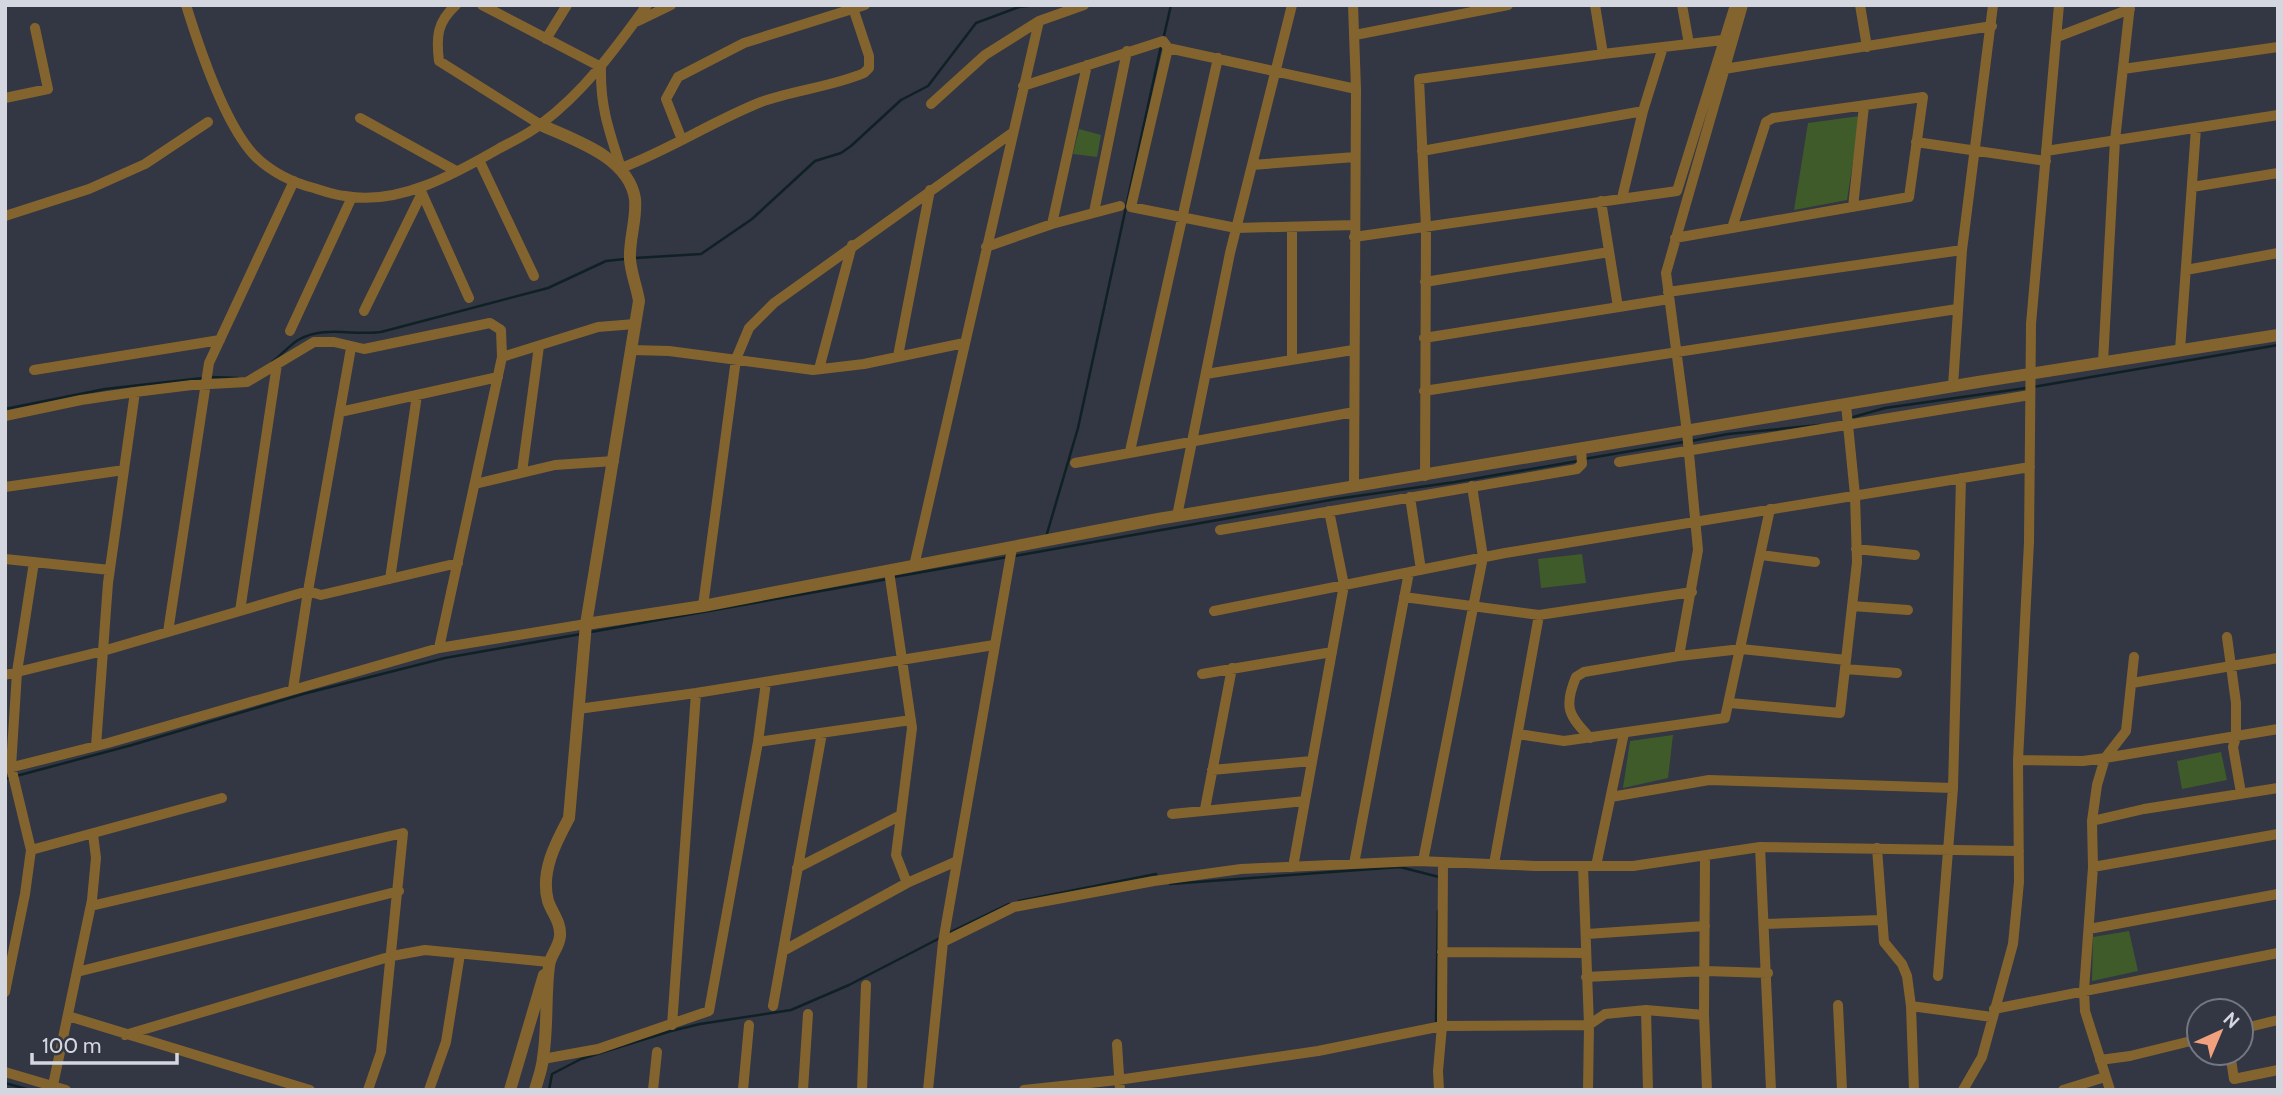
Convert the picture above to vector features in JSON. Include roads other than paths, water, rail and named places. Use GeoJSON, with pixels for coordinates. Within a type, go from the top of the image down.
{"type":"FeatureCollection","features":[{"type":"Feature","properties":{"kind":"street"},"geometry":{"type":"LineString","coordinates":[[186,5],[200,51],[232,123],[254,155],[276,172],[294,181],[352,197],[384,196],[421,190],[541,125],[601,67],[647,5]]}},
{"type":"Feature","properties":{"kind":"street"},"geometry":{"type":"LineString","coordinates":[[456,5],[443,21],[436,37],[439,61],[541,125],[587,147],[621,169]]}},
{"type":"Feature","properties":{"kind":"street"},"geometry":{"type":"LineString","coordinates":[[547,39],[567,5]]}},
{"type":"Feature","properties":{"kind":"street"},"geometry":{"type":"LineString","coordinates":[[634,23],[671,5]]}},
{"type":"Feature","properties":{"kind":"street"},"geometry":{"type":"LineString","coordinates":[[682,140],[666,99],[678,77],[744,43],[865,5]]}},
{"type":"Feature","properties":{"kind":"street"},"geometry":{"type":"LineString","coordinates":[[931,104],[985,55],[1038,21],[1084,5]]}},
{"type":"Feature","properties":{"kind":"street"},"geometry":{"type":"LineString","coordinates":[[1177,516],[1236,228],[1293,5]]}},
{"type":"Feature","properties":{"kind":"street"},"geometry":{"type":"LineString","coordinates":[[1353,5],[1356,89],[1354,487]]}},
{"type":"Feature","properties":{"kind":"street"},"geometry":{"type":"LineString","coordinates":[[1355,35],[1508,5]]}},
{"type":"Feature","properties":{"kind":"street"},"geometry":{"type":"LineString","coordinates":[[1595,5],[1603,54]]}},
{"type":"Feature","properties":{"kind":"street"},"geometry":{"type":"LineString","coordinates":[[1682,5],[1689,44]]}},
{"type":"Feature","properties":{"kind":"street"},"geometry":{"type":"LineString","coordinates":[[1354,237],[1677,191],[1735,5]]}},
{"type":"Feature","properties":{"kind":"street"},"geometry":{"type":"LineString","coordinates":[[1679,656],[1698,550],[1687,432],[1666,273],[1743,5]]}},
{"type":"Feature","properties":{"kind":"street"},"geometry":{"type":"LineString","coordinates":[[1860,5],[1867,47]]}},
{"type":"Feature","properties":{"kind":"street"},"geometry":{"type":"LineString","coordinates":[[1953,386],[1962,250],[1993,5]]}},
{"type":"Feature","properties":{"kind":"street"},"geometry":{"type":"LineString","coordinates":[[1963,1090],[1982,1057],[2013,944],[2019,882],[2018,760],[2029,542],[2031,324],[2059,5]]}},
{"type":"Feature","properties":{"kind":"street"},"geometry":{"type":"LineString","coordinates":[[484,6],[601,67]]}},
{"type":"Feature","properties":{"kind":"street"},"geometry":{"type":"LineString","coordinates":[[621,169],[656,155],[762,102],[864,73],[869,68],[869,55],[852,7]]}},
{"type":"Feature","properties":{"kind":"street"},"geometry":{"type":"LineString","coordinates":[[2057,37],[2130,7],[2115,140],[2103,362]]}},
{"type":"Feature","properties":{"kind":"street"},"geometry":{"type":"LineString","coordinates":[[914,566],[1038,21]]}},
{"type":"Feature","properties":{"kind":"street"},"geometry":{"type":"LineString","coordinates":[[1724,69],[1992,26]]}},
{"type":"Feature","properties":{"kind":"street"},"geometry":{"type":"LineString","coordinates":[[5,98],[48,89],[35,28]]}},
{"type":"Feature","properties":{"kind":"street"},"geometry":{"type":"LineString","coordinates":[[1422,495],[1426,227],[1419,79],[1723,40]]}},
{"type":"Feature","properties":{"kind":"street"},"geometry":{"type":"LineString","coordinates":[[1023,86],[1163,41],[1168,48],[1356,89]]}},
{"type":"Feature","properties":{"kind":"street"},"geometry":{"type":"LineString","coordinates":[[1622,198],[1643,111],[1663,47]]}},
{"type":"Feature","properties":{"kind":"street"},"geometry":{"type":"LineString","coordinates":[[2123,69],[2278,47]]}},
{"type":"Feature","properties":{"kind":"street"},"geometry":{"type":"LineString","coordinates":[[1168,48],[1131,207],[1236,228],[1355,225]]}},
{"type":"Feature","properties":{"kind":"street"},"geometry":{"type":"LineString","coordinates":[[1094,212],[1127,51]]}},
{"type":"Feature","properties":{"kind":"street"},"geometry":{"type":"LineString","coordinates":[[1130,451],[1218,58]]}},
{"type":"Feature","properties":{"kind":"street"},"geometry":{"type":"LineString","coordinates":[[1052,224],[1087,65]]}},
{"type":"Feature","properties":{"kind":"street"},"geometry":{"type":"LineString","coordinates":[[510,1090],[535,1002],[549,962],[558,946],[560,934],[546,888],[554,846],[569,818],[586,624],[639,301],[630,258],[635,199],[632,187],[621,169],[605,120],[601,96],[601,67]]}},
{"type":"Feature","properties":{"kind":"street"},"geometry":{"type":"LineString","coordinates":[[1675,238],[1909,197],[1923,97],[1773,118],[1766,122],[1732,228]]}},
{"type":"Feature","properties":{"kind":"street"},"geometry":{"type":"LineString","coordinates":[[1853,208],[1864,106]]}},
{"type":"Feature","properties":{"kind":"street"},"geometry":{"type":"LineString","coordinates":[[1422,150],[1643,111]]}},
{"type":"Feature","properties":{"kind":"street"},"geometry":{"type":"LineString","coordinates":[[1916,142],[1975,152],[2046,156],[2115,140],[2278,115]]}},
{"type":"Feature","properties":{"kind":"street"},"geometry":{"type":"LineString","coordinates":[[360,118],[456,172]]}},
{"type":"Feature","properties":{"kind":"street"},"geometry":{"type":"LineString","coordinates":[[5,216],[89,189],[145,164],[208,122]]}},
{"type":"Feature","properties":{"kind":"street"},"geometry":{"type":"LineString","coordinates":[[2180,350],[2196,128]]}},
{"type":"Feature","properties":{"kind":"street"},"geometry":{"type":"LineString","coordinates":[[703,606],[736,359],[749,328],[757,317],[853,245],[1012,132]]}},
{"type":"Feature","properties":{"kind":"street"},"geometry":{"type":"LineString","coordinates":[[1252,165],[1355,156]]}},
{"type":"Feature","properties":{"kind":"street"},"geometry":{"type":"LineString","coordinates":[[479,160],[534,276]]}},
{"type":"Feature","properties":{"kind":"street"},"geometry":{"type":"LineString","coordinates":[[2192,187],[2278,173]]}},
{"type":"Feature","properties":{"kind":"street"},"geometry":{"type":"LineString","coordinates":[[168,632],[209,363],[294,181]]}},
{"type":"Feature","properties":{"kind":"street"},"geometry":{"type":"LineString","coordinates":[[421,190],[470,298]]}},
{"type":"Feature","properties":{"kind":"street"},"geometry":{"type":"LineString","coordinates":[[364,311],[421,190]]}},
{"type":"Feature","properties":{"kind":"street"},"geometry":{"type":"LineString","coordinates":[[898,356],[930,190]]}},
{"type":"Feature","properties":{"kind":"street"},"geometry":{"type":"LineString","coordinates":[[290,331],[352,197]]}},
{"type":"Feature","properties":{"kind":"street"},"geometry":{"type":"LineString","coordinates":[[1601,201],[1618,307]]}},
{"type":"Feature","properties":{"kind":"street"},"geometry":{"type":"LineString","coordinates":[[986,247],[1052,224],[1120,206]]}},
{"type":"Feature","properties":{"kind":"street"},"geometry":{"type":"LineString","coordinates":[[1292,227],[1292,359]]}},
{"type":"Feature","properties":{"kind":"street"},"geometry":{"type":"LineString","coordinates":[[819,369],[853,245]]}},
{"type":"Feature","properties":{"kind":"street"},"geometry":{"type":"LineString","coordinates":[[1424,338],[1962,250]]}},
{"type":"Feature","properties":{"kind":"street"},"geometry":{"type":"LineString","coordinates":[[1425,282],[1609,252]]}},
{"type":"Feature","properties":{"kind":"street"},"geometry":{"type":"LineString","coordinates":[[2186,270],[2278,253]]}},
{"type":"Feature","properties":{"kind":"street"},"geometry":{"type":"LineString","coordinates":[[1424,391],[1957,309]]}},
{"type":"Feature","properties":{"kind":"street"},"geometry":{"type":"LineString","coordinates":[[5,416],[135,392],[247,382],[314,342],[334,342],[351,348],[374,348],[490,323],[501,330],[502,357],[439,648]]}},
{"type":"Feature","properties":{"kind":"street"},"geometry":{"type":"LineString","coordinates":[[502,357],[598,327],[635,324]]}},
{"type":"Feature","properties":{"kind":"street"},"geometry":{"type":"LineString","coordinates":[[8,768],[96,746],[439,648],[703,606],[1177,516],[1953,386],[2278,335]]}},
{"type":"Feature","properties":{"kind":"street"},"geometry":{"type":"LineString","coordinates":[[34,370],[220,340]]}},
{"type":"Feature","properties":{"kind":"street"},"geometry":{"type":"LineString","coordinates":[[632,350],[819,369],[864,364],[964,343]]}},
{"type":"Feature","properties":{"kind":"street"},"geometry":{"type":"LineString","coordinates":[[522,472],[539,346]]}},
{"type":"Feature","properties":{"kind":"street"},"geometry":{"type":"LineString","coordinates":[[293,689],[351,348]]}},
{"type":"Feature","properties":{"kind":"street"},"geometry":{"type":"LineString","coordinates":[[1206,374],[1353,350]]}},
{"type":"Feature","properties":{"kind":"street"},"geometry":{"type":"LineString","coordinates":[[240,611],[277,364]]}},
{"type":"Feature","properties":{"kind":"street"},"geometry":{"type":"LineString","coordinates":[[340,412],[498,377]]}},
{"type":"Feature","properties":{"kind":"street"},"geometry":{"type":"LineString","coordinates":[[96,746],[110,570],[135,392]]}},
{"type":"Feature","properties":{"kind":"street"},"geometry":{"type":"LineString","coordinates":[[390,579],[417,395]]}},
{"type":"Feature","properties":{"kind":"street"},"geometry":{"type":"LineString","coordinates":[[1619,462],[2030,395]]}},
{"type":"Feature","properties":{"kind":"street"},"geometry":{"type":"LineString","coordinates":[[1730,703],[1840,713],[1856,549],[1855,495],[1846,405]]}},
{"type":"Feature","properties":{"kind":"street"},"geometry":{"type":"LineString","coordinates":[[1075,463],[1354,412]]}},
{"type":"Feature","properties":{"kind":"street"},"geometry":{"type":"LineString","coordinates":[[1220,530],[1577,469],[1582,464],[1581,450]]}},
{"type":"Feature","properties":{"kind":"street"},"geometry":{"type":"LineString","coordinates":[[475,484],[555,465],[614,461]]}},
{"type":"Feature","properties":{"kind":"street"},"geometry":{"type":"LineString","coordinates":[[1214,611],[1483,557],[2030,467]]}},
{"type":"Feature","properties":{"kind":"street"},"geometry":{"type":"LineString","coordinates":[[5,487],[124,470]]}},
{"type":"Feature","properties":{"kind":"street"},"geometry":{"type":"LineString","coordinates":[[1938,976],[1953,788],[1961,478]]}},
{"type":"Feature","properties":{"kind":"street"},"geometry":{"type":"LineString","coordinates":[[1423,861],[1483,557],[1472,486]]}},
{"type":"Feature","properties":{"kind":"street"},"geometry":{"type":"LineString","coordinates":[[1410,497],[1421,570]]}},
{"type":"Feature","properties":{"kind":"street"},"geometry":{"type":"LineString","coordinates":[[1518,734],[1564,741],[1725,718],[1770,509]]}},
{"type":"Feature","properties":{"kind":"street"},"geometry":{"type":"LineString","coordinates":[[1293,867],[1344,585],[1329,511]]}},
{"type":"Feature","properties":{"kind":"street"},"geometry":{"type":"LineString","coordinates":[[928,1090],[943,942],[1012,548]]}},
{"type":"Feature","properties":{"kind":"street"},"geometry":{"type":"LineString","coordinates":[[1856,549],[1915,555]]}},
{"type":"Feature","properties":{"kind":"street"},"geometry":{"type":"LineString","coordinates":[[1760,555],[1815,562]]}},
{"type":"Feature","properties":{"kind":"street"},"geometry":{"type":"LineString","coordinates":[[5,559],[110,570]]}},
{"type":"Feature","properties":{"kind":"street"},"geometry":{"type":"LineString","coordinates":[[5,992],[10,936],[25,894],[31,850],[8,768],[34,562]]}},
{"type":"Feature","properties":{"kind":"street"},"geometry":{"type":"LineString","coordinates":[[5,675],[103,651],[308,591],[321,595],[458,563]]}},
{"type":"Feature","properties":{"kind":"street"},"geometry":{"type":"LineString","coordinates":[[889,571],[912,728],[896,855],[907,883]]}},
{"type":"Feature","properties":{"kind":"street"},"geometry":{"type":"LineString","coordinates":[[1354,864],[1409,572]]}},
{"type":"Feature","properties":{"kind":"street"},"geometry":{"type":"LineString","coordinates":[[1404,597],[1539,615],[1692,592]]}},
{"type":"Feature","properties":{"kind":"street"},"geometry":{"type":"LineString","coordinates":[[1852,606],[1908,610]]}},
{"type":"Feature","properties":{"kind":"street"},"geometry":{"type":"LineString","coordinates":[[1494,864],[1539,615]]}},
{"type":"Feature","properties":{"kind":"street"},"geometry":{"type":"LineString","coordinates":[[2227,637],[2236,703],[2236,737],[2233,747],[2241,793]]}},
{"type":"Feature","properties":{"kind":"street"},"geometry":{"type":"LineString","coordinates":[[578,709],[995,645]]}},
{"type":"Feature","properties":{"kind":"street"},"geometry":{"type":"LineString","coordinates":[[1590,737],[1569,710],[1576,677],[1584,672],[1741,649],[1897,673]]}},
{"type":"Feature","properties":{"kind":"street"},"geometry":{"type":"LineString","coordinates":[[1202,674],[1332,652]]}},
{"type":"Feature","properties":{"kind":"street"},"geometry":{"type":"LineString","coordinates":[[2110,1090],[2085,1012],[2084,990],[2093,867],[2092,821],[2097,785],[2105,758],[2126,731],[2134,657]]}},
{"type":"Feature","properties":{"kind":"street"},"geometry":{"type":"LineString","coordinates":[[2132,683],[2278,658]]}},
{"type":"Feature","properties":{"kind":"street"},"geometry":{"type":"LineString","coordinates":[[1205,810],[1232,668]]}},
{"type":"Feature","properties":{"kind":"street"},"geometry":{"type":"LineString","coordinates":[[543,1059],[598,1049],[709,1011],[758,742],[766,682]]}},
{"type":"Feature","properties":{"kind":"street"},"geometry":{"type":"LineString","coordinates":[[672,1025],[696,693]]}},
{"type":"Feature","properties":{"kind":"street"},"geometry":{"type":"LineString","coordinates":[[758,742],[911,720]]}},
{"type":"Feature","properties":{"kind":"street"},"geometry":{"type":"LineString","coordinates":[[2018,760],[2083,761],[2278,729]]}},
{"type":"Feature","properties":{"kind":"street"},"geometry":{"type":"LineString","coordinates":[[773,1006],[822,733]]}},
{"type":"Feature","properties":{"kind":"street"},"geometry":{"type":"LineString","coordinates":[[1596,866],[1624,733]]}},
{"type":"Feature","properties":{"kind":"street"},"geometry":{"type":"LineString","coordinates":[[1212,770],[1312,761]]}},
{"type":"Feature","properties":{"kind":"street"},"geometry":{"type":"LineString","coordinates":[[1611,797],[1709,780],[1953,788]]}},
{"type":"Feature","properties":{"kind":"street"},"geometry":{"type":"LineString","coordinates":[[2092,821],[2144,809],[2278,788]]}},
{"type":"Feature","properties":{"kind":"street"},"geometry":{"type":"LineString","coordinates":[[31,850],[222,798]]}},
{"type":"Feature","properties":{"kind":"street"},"geometry":{"type":"LineString","coordinates":[[1172,814],[1305,801]]}},
{"type":"Feature","properties":{"kind":"street"},"geometry":{"type":"LineString","coordinates":[[797,869],[901,815]]}},
{"type":"Feature","properties":{"kind":"street"},"geometry":{"type":"LineString","coordinates":[[91,906],[403,833],[381,1052],[368,1090]]}},
{"type":"Feature","properties":{"kind":"street"},"geometry":{"type":"LineString","coordinates":[[53,1088],[91,906],[96,858],[93,834]]}},
{"type":"Feature","properties":{"kind":"street"},"geometry":{"type":"LineString","coordinates":[[2093,867],[2278,834]]}},
{"type":"Feature","properties":{"kind":"street"},"geometry":{"type":"LineString","coordinates":[[943,942],[1014,906],[1154,881],[1241,869],[1423,861],[1633,866],[1760,847],[2019,851]]}},
{"type":"Feature","properties":{"kind":"street"},"geometry":{"type":"LineString","coordinates":[[1760,847],[1772,1090]]}},
{"type":"Feature","properties":{"kind":"street"},"geometry":{"type":"LineString","coordinates":[[1877,848],[1884,942],[1902,964],[1907,976],[1911,1006],[1914,1090]]}},
{"type":"Feature","properties":{"kind":"street"},"geometry":{"type":"LineString","coordinates":[[1705,856],[1704,1015],[1707,1090]]}},
{"type":"Feature","properties":{"kind":"street"},"geometry":{"type":"LineString","coordinates":[[783,951],[907,883],[957,861]]}},
{"type":"Feature","properties":{"kind":"street"},"geometry":{"type":"LineString","coordinates":[[1439,1090],[1443,862]]}},
{"type":"Feature","properties":{"kind":"street"},"geometry":{"type":"LineString","coordinates":[[1583,866],[1587,934],[1585,953],[1589,1025],[1588,1090]]}},
{"type":"Feature","properties":{"kind":"street"},"geometry":{"type":"LineString","coordinates":[[77,972],[398,891]]}},
{"type":"Feature","properties":{"kind":"street"},"geometry":{"type":"LineString","coordinates":[[2089,929],[2278,894]]}},
{"type":"Feature","properties":{"kind":"street"},"geometry":{"type":"LineString","coordinates":[[1765,924],[1881,920]]}},
{"type":"Feature","properties":{"kind":"street"},"geometry":{"type":"LineString","coordinates":[[1587,934],[1705,926]]}},
{"type":"Feature","properties":{"kind":"street"},"geometry":{"type":"LineString","coordinates":[[125,1035],[391,956],[425,950],[549,962]]}},
{"type":"Feature","properties":{"kind":"street"},"geometry":{"type":"LineString","coordinates":[[1441,952],[1585,953]]}},
{"type":"Feature","properties":{"kind":"street"},"geometry":{"type":"LineString","coordinates":[[1911,1006],[1993,1013],[2084,990],[2278,953]]}},
{"type":"Feature","properties":{"kind":"street"},"geometry":{"type":"LineString","coordinates":[[429,1090],[446,1042],[460,954]]}},
{"type":"Feature","properties":{"kind":"street"},"geometry":{"type":"LineString","coordinates":[[535,1090],[543,1059],[549,962]]}},
{"type":"Feature","properties":{"kind":"street"},"geometry":{"type":"LineString","coordinates":[[1586,977],[1705,971],[1768,973]]}},
{"type":"Feature","properties":{"kind":"street"},"geometry":{"type":"LineString","coordinates":[[862,1090],[866,985]]}},
{"type":"Feature","properties":{"kind":"street"},"geometry":{"type":"LineString","coordinates":[[1838,1005],[1842,1090]]}},
{"type":"Feature","properties":{"kind":"street"},"geometry":{"type":"LineString","coordinates":[[1024,1090],[1119,1085],[1318,1051],[1442,1026],[1589,1025],[1605,1014],[1646,1010],[1704,1015]]}},
{"type":"Feature","properties":{"kind":"street"},"geometry":{"type":"LineString","coordinates":[[1646,1010],[1648,1090]]}},
{"type":"Feature","properties":{"kind":"street"},"geometry":{"type":"LineString","coordinates":[[803,1090],[808,1014]]}},
{"type":"Feature","properties":{"kind":"street"},"geometry":{"type":"LineString","coordinates":[[68,1016],[310,1090]]}},
{"type":"Feature","properties":{"kind":"street"},"geometry":{"type":"LineString","coordinates":[[2255,1026],[2278,1020]]}},
{"type":"Feature","properties":{"kind":"street"},"geometry":{"type":"LineString","coordinates":[[743,1090],[749,1024]]}},
{"type":"Feature","properties":{"kind":"street"},"geometry":{"type":"LineString","coordinates":[[2100,1060],[2130,1056],[2185,1042]]}},
{"type":"Feature","properties":{"kind":"street"},"geometry":{"type":"LineString","coordinates":[[1117,1044],[1119,1085]]}},
{"type":"Feature","properties":{"kind":"street"},"geometry":{"type":"LineString","coordinates":[[653,1090],[657,1052]]}},
{"type":"Feature","properties":{"kind":"street"},"geometry":{"type":"LineString","coordinates":[[2232,1067],[2234,1079],[2278,1070]]}},
{"type":"Feature","properties":{"kind":"street"},"geometry":{"type":"LineString","coordinates":[[5,1072],[66,1090]]}},
{"type":"Feature","properties":{"kind":"street"},"geometry":{"type":"LineString","coordinates":[[2063,1090],[2105,1077]]}},
{"type":"Feature","properties":{"kind":"waterway"},"geometry":{"type":"LineString","coordinates":[[635,258],[701,254],[752,219],[815,161],[841,153],[901,100],[928,86],[976,23],[1019,7],[1036,5]]}},
{"type":"Feature","properties":{"kind":"waterway"},"geometry":{"type":"LineString","coordinates":[[1163,40],[1171,5]]}},
{"type":"Feature","properties":{"kind":"waterway"},"geometry":{"type":"LineString","coordinates":[[1046,537],[1078,428],[1161,46]]}},
{"type":"Feature","properties":{"kind":"waterway"},"geometry":{"type":"LineString","coordinates":[[272,362],[298,340],[318,333],[381,332],[548,288],[606,261],[625,259]]}},
{"type":"Feature","properties":{"kind":"waterway"},"geometry":{"type":"LineString","coordinates":[[2033,387],[2278,345]]}},
{"type":"Feature","properties":{"kind":"waterway"},"geometry":{"type":"LineString","coordinates":[[210,377],[238,378]]}},
{"type":"Feature","properties":{"kind":"waterway"},"geometry":{"type":"LineString","coordinates":[[5,409],[105,389],[203,378]]}},
{"type":"Feature","properties":{"kind":"waterway"},"geometry":{"type":"LineString","coordinates":[[1850,418],[1885,408],[2026,388]]}},
{"type":"Feature","properties":{"kind":"waterway"},"geometry":{"type":"LineString","coordinates":[[1691,441],[1728,434],[1820,425]]}},
{"type":"Feature","properties":{"kind":"waterway"},"geometry":{"type":"LineString","coordinates":[[1584,459],[1684,442]]}},
{"type":"Feature","properties":{"kind":"waterway"},"geometry":{"type":"LineString","coordinates":[[1015,556],[1336,499],[1578,461]]}},
{"type":"Feature","properties":{"kind":"waterway"},"geometry":{"type":"LineString","coordinates":[[894,577],[1008,557]]}},
{"type":"Feature","properties":{"kind":"waterway"},"geometry":{"type":"LineString","coordinates":[[591,632],[888,579]]}},
{"type":"Feature","properties":{"kind":"waterway"},"geometry":{"type":"LineString","coordinates":[[5,779],[132,745],[303,694],[445,658],[581,634]]}},
{"type":"Feature","properties":{"kind":"waterway"},"geometry":{"type":"LineString","coordinates":[[1170,884],[1400,867],[1439,877],[1439,880]]}},
{"type":"Feature","properties":{"kind":"waterway"},"geometry":{"type":"LineString","coordinates":[[1019,901],[1156,874],[1157,878]]}},
{"type":"Feature","properties":{"kind":"waterway"},"geometry":{"type":"LineString","coordinates":[[949,933],[1009,904]]}},
{"type":"Feature","properties":{"kind":"waterway"},"geometry":{"type":"LineString","coordinates":[[1436,1023],[1438,911]]}},
{"type":"Feature","properties":{"kind":"waterway"},"geometry":{"type":"LineString","coordinates":[[549,1090],[552,1074],[581,1059],[700,1024],[791,1010],[849,985],[940,938]]}},
{"type":"Feature","properties":{"kind":"waterway"},"geometry":{"type":"LineString","coordinates":[[5,1083],[30,1090]]}}]}
